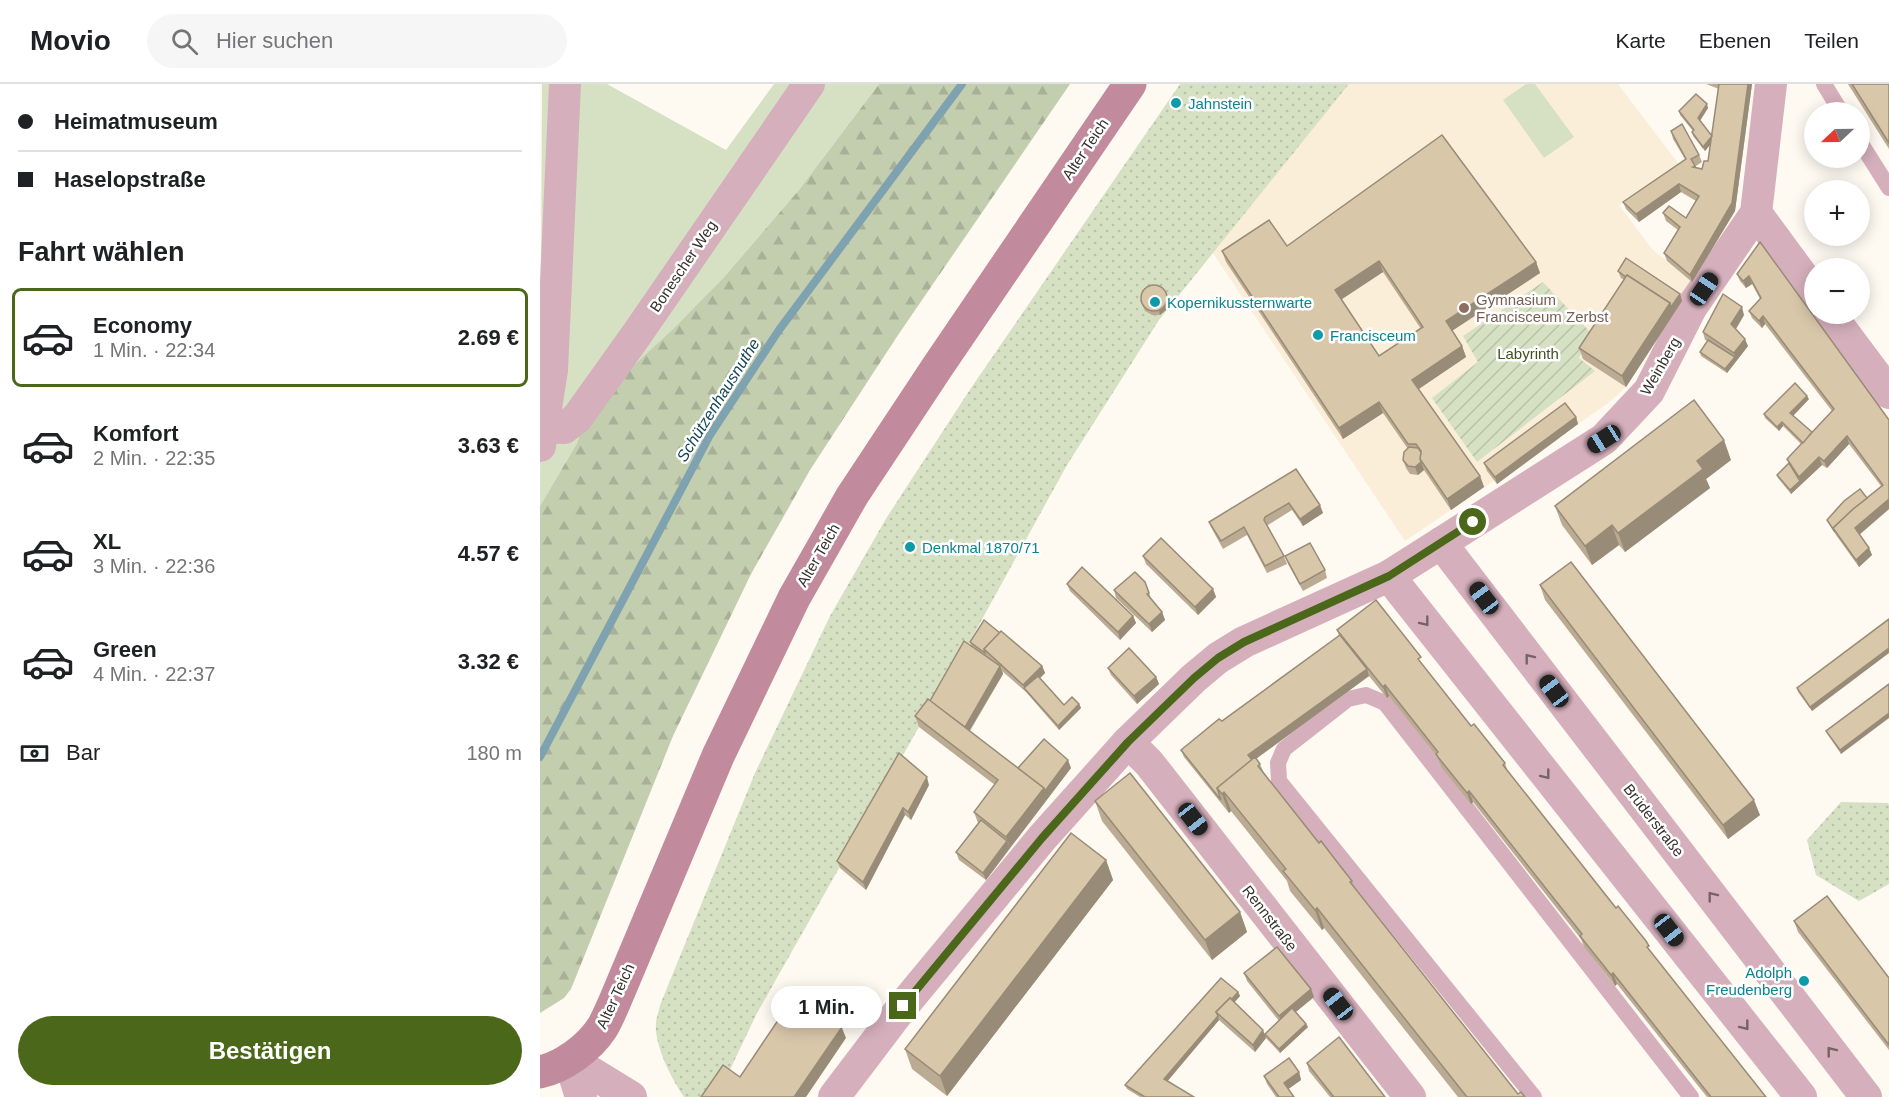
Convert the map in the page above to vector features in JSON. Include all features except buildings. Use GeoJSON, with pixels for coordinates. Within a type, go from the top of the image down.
{"type":"FeatureCollection","features":[{"type":"Feature","properties":{"kind":"main road","name":"Alter Teich"},"geometry":{"type":"LineString","coordinates":[[540,1072],[552,1069],[569,1059],[586,1046],[602,1029],[723,746],[794,598],[840,517],[938,366],[1130,84]]}},
{"type":"Feature","properties":{"kind":"street","name":"Bonescher Weg"},"geometry":{"type":"LineString","coordinates":[[542,437],[552,370],[564,84]]}},
{"type":"Feature","properties":{"kind":"street","name":"Bonescher Weg"},"geometry":{"type":"LineString","coordinates":[[542,437],[564,428],[577,418],[809,84]]}},
{"type":"Feature","properties":{"kind":"street","name":"Weinberg"},"geometry":{"type":"LineString","coordinates":[[834,1097],[903,1006],[1042,838],[1168,701],[1218,658],[1244,642],[1389,576],[1604,439],[1649,391],[1691,308],[1756,213],[1771,84]]}},
{"type":"Feature","properties":{"kind":"street"},"geometry":{"type":"LineString","coordinates":[[1756,213],[1804,278]]}},
{"type":"Feature","properties":{"kind":"street"},"geometry":{"type":"LineString","coordinates":[[1837,324],[1889,393]]}},
{"type":"Feature","properties":{"kind":"street","name":"Brüderstraße"},"geometry":{"type":"LineString","coordinates":[[1441,543],[1866,1097]]}},
{"type":"Feature","properties":{"kind":"street"},"geometry":{"type":"LineString","coordinates":[[1389,576],[1801,1097]]}},
{"type":"Feature","properties":{"kind":"street","name":"Rennstraße"},"geometry":{"type":"LineString","coordinates":[[1128,742],[1156,773],[1410,1097]]}},
{"type":"Feature","properties":{"kind":"street"},"geometry":{"type":"LineString","coordinates":[[569,1059],[581,1097]]}},
{"type":"Feature","properties":{"kind":"street"},"geometry":{"type":"LineString","coordinates":[[569,1059],[631,1097]]}},
{"type":"Feature","properties":{"kind":"lane"},"geometry":{"type":"LineString","coordinates":[[1824,84],[1835,102]]}},
{"type":"Feature","properties":{"kind":"lane"},"geometry":{"type":"LineString","coordinates":[[1870,158],[1889,188]]}},
{"type":"Feature","properties":{"kind":"lane"},"geometry":{"type":"LineString","coordinates":[[1534,1097],[1279,781],[1278,763],[1284,749],[1348,699],[1366,695],[1384,703],[1691,1097]]}},
{"type":"Feature","properties":{"kind":"shaded area","name":"Gymnasium Francisceum Zerbst"},"geometry":{"type":"Polygon","coordinates":[[[1349,84],[1618,84],[1681,167],[1619,205],[1652,249],[1692,282],[1626,387],[1607,404],[1405,541],[1213,253],[1349,84]]]}},
{"type":"Feature","properties":{"kind":"green space"},"geometry":{"type":"Polygon","coordinates":[[[542,84],[607,84],[726,150],[774,84],[879,84],[798,191],[724,277],[590,407],[577,443],[540,506],[542,84]]]}},
{"type":"Feature","properties":{"kind":"green space"},"geometry":{"type":"Polygon","coordinates":[[[879,84],[1070,84],[896,338],[810,470],[751,574],[673,736],[571,989],[564,998],[540,1013],[540,506],[577,443],[589,407],[674,328],[724,277],[798,191],[879,84]]]}},
{"type":"Feature","properties":{"kind":"green space"},"geometry":{"type":"Polygon","coordinates":[[[1180,84],[1349,84],[1159,320],[1067,465],[932,710],[919,727],[757,1013],[727,1076],[712,1097],[684,1097],[669,1072],[658,1042],[656,1022],[660,1005],[755,773],[830,616],[887,517],[971,388],[1180,84]]]}},
{"type":"Feature","properties":{"kind":"green space"},"geometry":{"type":"Polygon","coordinates":[[[1526,84],[1535,84],[1574,137],[1544,158],[1503,100],[1526,84]]]}},
{"type":"Feature","properties":{"kind":"green space","name":"Labyrinth"},"geometry":{"type":"Polygon","coordinates":[[[1543,282],[1591,333],[1579,358],[1595,371],[1477,462],[1432,398],[1478,362],[1463,336],[1543,282]]]}},
{"type":"Feature","properties":{"kind":"green space"},"geometry":{"type":"Polygon","coordinates":[[[1841,802],[1888,803],[1889,805],[1889,884],[1859,901],[1816,875],[1807,840],[1841,802]]]}},
{"type":"Feature","properties":{"kind":"waterway","name":"Schützenhausnuthe"},"geometry":{"type":"LineString","coordinates":[[540,757],[710,435],[779,330],[962,84]]}},
{"type":"Feature","properties":{"kind":"place","name":"Jahnstein"},"geometry":{"type":"Point","coordinates":[1176,103]}},
{"type":"Feature","properties":{"kind":"place","name":"Kopernikussternwarte"},"geometry":{"type":"Point","coordinates":[1155,302]}},
{"type":"Feature","properties":{"kind":"place","name":"Gymnasium Francisceum Zerbst"},"geometry":{"type":"Point","coordinates":[1464,308]}},
{"type":"Feature","properties":{"kind":"place","name":"Francisceum"},"geometry":{"type":"Point","coordinates":[1318,335]}},
{"type":"Feature","properties":{"kind":"place","name":"Denkmal 1870/71"},"geometry":{"type":"Point","coordinates":[910,547]}},
{"type":"Feature","properties":{"kind":"place","name":"Adolph Freudenberg"},"geometry":{"type":"Point","coordinates":[1804,981]}},
{"type":"Feature","properties":{"kind":"route"},"geometry":{"type":"LineString","coordinates":[[903,1006],[1042,838],[1128,742],[1194,678],[1218,658],[1244,642],[1389,576],[1473,522]]}}]}
